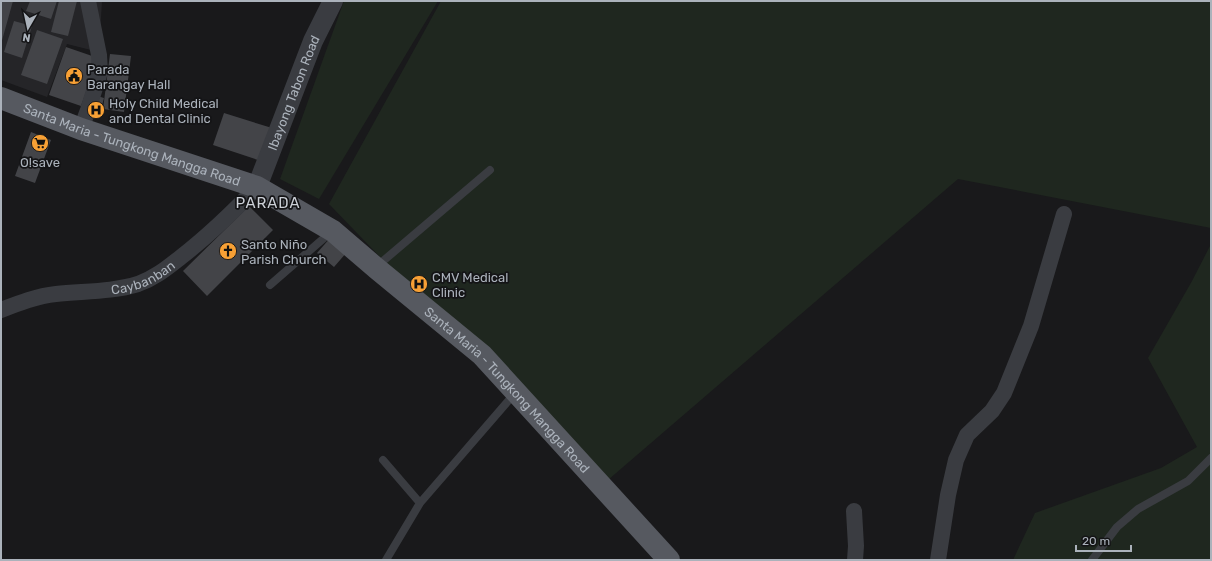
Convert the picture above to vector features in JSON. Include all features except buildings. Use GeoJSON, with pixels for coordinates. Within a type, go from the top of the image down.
{"type":"FeatureCollection","features":[{"type":"Feature","properties":{"kind":"main road","name":"Santa Maria - Tungkong Mangga Road"},"geometry":{"type":"LineString","coordinates":[[1,98],[81,129],[257,187],[333,231],[482,355],[669,560]]}},
{"type":"Feature","properties":{"kind":"street"},"geometry":{"type":"LineString","coordinates":[[81,129],[100,72],[99,55],[88,1]]}},
{"type":"Feature","properties":{"kind":"street","name":"Ibayong Tabon Road"},"geometry":{"type":"LineString","coordinates":[[257,187],[313,41],[333,1]]}},
{"type":"Feature","properties":{"kind":"street","name":"Caybanban"},"geometry":{"type":"LineString","coordinates":[[1,310],[29,300],[55,294],[113,289],[137,284],[159,275],[228,217],[257,187]]}},
{"type":"Feature","properties":{"kind":"street"},"geometry":{"type":"LineString","coordinates":[[938,560],[948,495],[956,460],[967,436],[992,411],[1004,393],[1031,326],[1064,214]]}},
{"type":"Feature","properties":{"kind":"street"},"geometry":{"type":"LineString","coordinates":[[854,511],[856,546],[855,560]]}},
{"type":"Feature","properties":{"kind":"lane"},"geometry":{"type":"LineString","coordinates":[[376,268],[490,170]]}},
{"type":"Feature","properties":{"kind":"lane"},"geometry":{"type":"LineString","coordinates":[[270,285],[333,231]]}},
{"type":"Feature","properties":{"kind":"lane"},"geometry":{"type":"LineString","coordinates":[[386,560],[420,503],[516,392]]}},
{"type":"Feature","properties":{"kind":"lane"},"geometry":{"type":"LineString","coordinates":[[1092,560],[1117,527],[1138,509],[1188,481],[1211,458]]}},
{"type":"Feature","properties":{"kind":"lane"},"geometry":{"type":"LineString","coordinates":[[383,460],[420,503]]}},
{"type":"Feature","properties":{"kind":"shaded area"},"geometry":{"type":"Polygon","coordinates":[[[1,1],[102,1],[99,52],[67,44],[47,97],[1,80],[1,1]]]}},
{"type":"Feature","properties":{"kind":"shaded area"},"geometry":{"type":"Polygon","coordinates":[[[344,1],[438,1],[319,199],[280,179],[344,1]]]}},
{"type":"Feature","properties":{"kind":"shaded area"},"geometry":{"type":"Polygon","coordinates":[[[441,1],[1211,1],[1211,228],[958,179],[601,486],[329,204],[441,1]]]}},
{"type":"Feature","properties":{"kind":"shaded area"},"geometry":{"type":"Polygon","coordinates":[[[1211,244],[1211,560],[1013,560],[1035,513],[1161,468],[1197,447],[1148,358],[1192,281],[1211,244]]]}},
{"type":"Feature","properties":{"kind":"place","name":"Parada Barangay Hall"},"geometry":{"type":"Point","coordinates":[74,76]}},
{"type":"Feature","properties":{"kind":"place","name":"Holy Child Medical and Dental Clinic"},"geometry":{"type":"Point","coordinates":[96,110]}},
{"type":"Feature","properties":{"kind":"place","name":"O!save"},"geometry":{"type":"Point","coordinates":[40,143]}},
{"type":"Feature","properties":{"kind":"place","name":"Santo Niño Parish Church"},"geometry":{"type":"Point","coordinates":[228,251]}},
{"type":"Feature","properties":{"kind":"place","name":"CMV Medical Clinic"},"geometry":{"type":"Point","coordinates":[419,284]}},
{"type":"Feature","properties":{"kind":"district","name":"PARADA"},"geometry":{"type":"Point","coordinates":[268,203]}}]}
